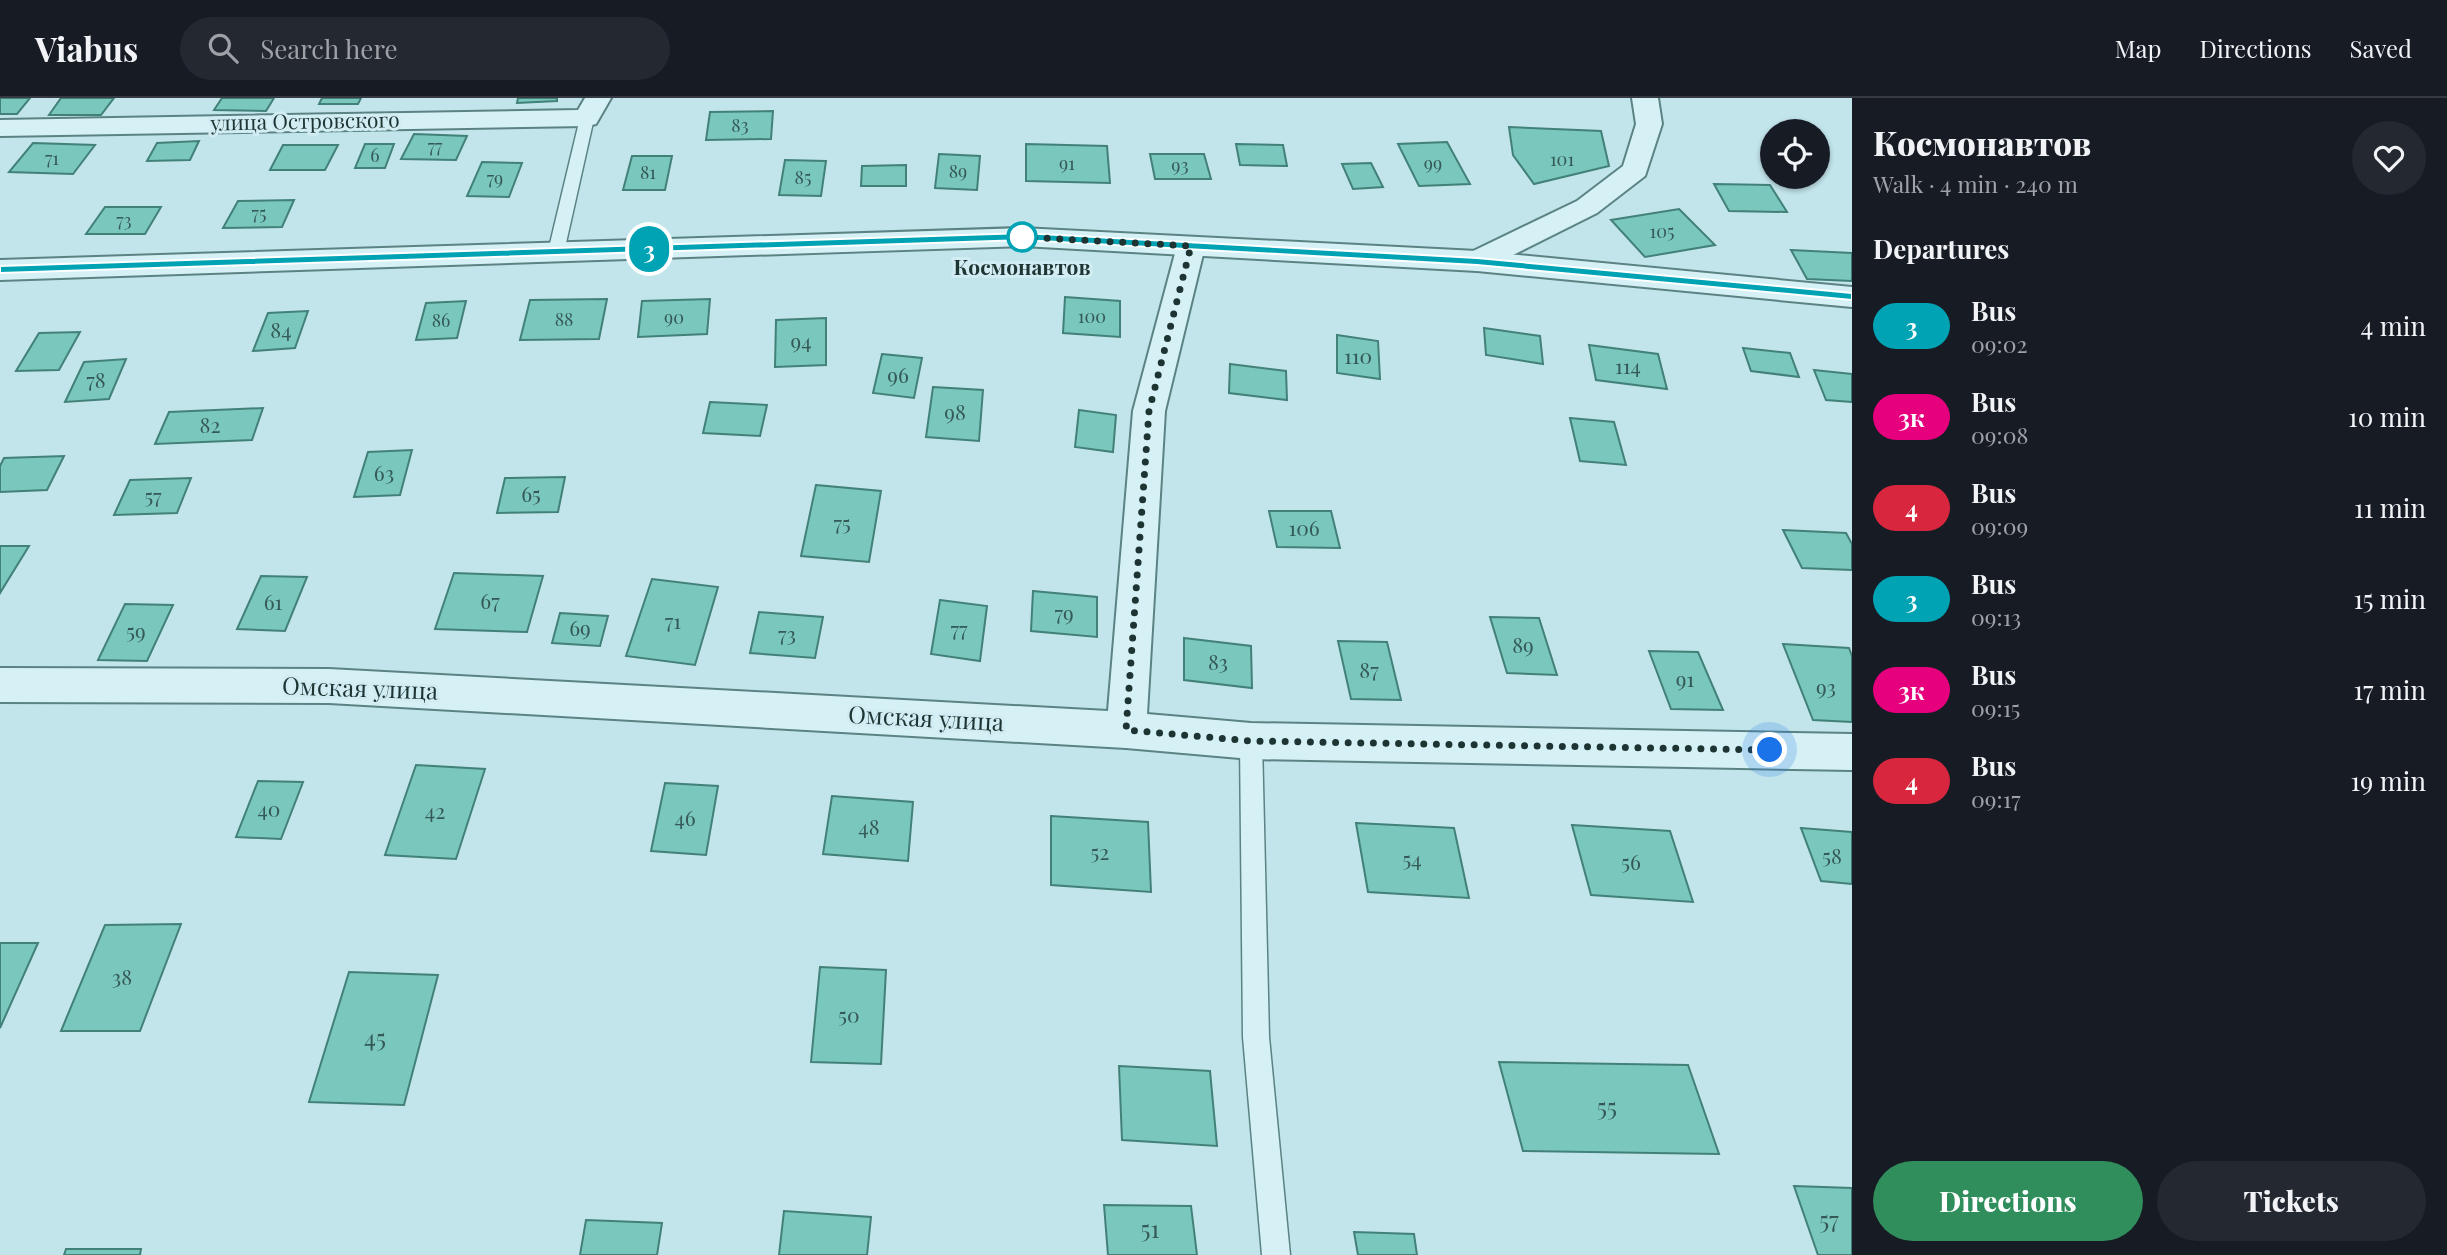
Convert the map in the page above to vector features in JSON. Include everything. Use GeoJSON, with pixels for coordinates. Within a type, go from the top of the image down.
{"type":"FeatureCollection","features":[{"type":"Feature","properties":{"kind":"street"},"geometry":{"type":"LineString","coordinates":[[1477,261],[1587,206],[1635,170],[1649,124],[1645,98]]}},
{"type":"Feature","properties":{"kind":"street","name":"улица Островского"},"geometry":{"type":"LineString","coordinates":[[0,128],[593,108]]}},
{"type":"Feature","properties":{"kind":"street"},"geometry":{"type":"LineString","coordinates":[[0,270],[1022,237],[1477,261],[1852,297]]}},
{"type":"Feature","properties":{"kind":"street"},"geometry":{"type":"LineString","coordinates":[[1126,730],[1149,411],[1191,246]]}},
{"type":"Feature","properties":{"kind":"street","name":"Омская улица"},"geometry":{"type":"LineString","coordinates":[[0,685],[329,686],[1126,730],[1251,741],[1852,752]]}},
{"type":"Feature","properties":{"kind":"lane"},"geometry":{"type":"LineString","coordinates":[[556,252],[593,108]]}},
{"type":"Feature","properties":{"kind":"lane"},"geometry":{"type":"LineString","coordinates":[[1251,741],[1256,1037],[1276,1255]]}},
{"type":"Feature","properties":{"kind":"building"},"geometry":{"type":"Polygon","coordinates":[[[0,98],[30,98],[17,114],[0,114],[0,98]]]}},
{"type":"Feature","properties":{"kind":"building"},"geometry":{"type":"Polygon","coordinates":[[[61,98],[114,98],[101,115],[49,115],[61,98]]]}},
{"type":"Feature","properties":{"kind":"building"},"geometry":{"type":"Polygon","coordinates":[[[222,98],[274,98],[266,111],[214,110],[222,98]]]}},
{"type":"Feature","properties":{"kind":"building"},"geometry":{"type":"Polygon","coordinates":[[[322,98],[361,98],[358,104],[319,104],[322,98]]]}},
{"type":"Feature","properties":{"kind":"building"},"geometry":{"type":"Polygon","coordinates":[[[518,98],[557,98],[557,101],[517,103],[518,98]]]}},
{"type":"Feature","properties":{"kind":"building"},"geometry":{"type":"Polygon","coordinates":[[[773,111],[771,139],[706,140],[710,112],[773,111]]]}},
{"type":"Feature","properties":{"kind":"building"},"geometry":{"type":"Polygon","coordinates":[[[1509,127],[1601,131],[1609,166],[1534,184],[1513,155],[1509,127]]]}},
{"type":"Feature","properties":{"kind":"building"},"geometry":{"type":"Polygon","coordinates":[[[414,134],[467,136],[456,160],[401,159],[414,134]]]}},
{"type":"Feature","properties":{"kind":"building"},"geometry":{"type":"Polygon","coordinates":[[[199,141],[190,160],[147,161],[157,143],[199,141]]]}},
{"type":"Feature","properties":{"kind":"building"},"geometry":{"type":"Polygon","coordinates":[[[1447,142],[1470,184],[1419,186],[1398,144],[1447,142]]]}},
{"type":"Feature","properties":{"kind":"building"},"geometry":{"type":"Polygon","coordinates":[[[33,143],[95,145],[73,174],[9,172],[33,143]]]}},
{"type":"Feature","properties":{"kind":"building"},"geometry":{"type":"Polygon","coordinates":[[[365,144],[394,144],[385,168],[355,168],[365,144]]]}},
{"type":"Feature","properties":{"kind":"building"},"geometry":{"type":"Polygon","coordinates":[[[1026,144],[1107,146],[1110,183],[1026,181],[1026,144]]]}},
{"type":"Feature","properties":{"kind":"building"},"geometry":{"type":"Polygon","coordinates":[[[1236,144],[1283,145],[1287,166],[1240,165],[1236,144]]]}},
{"type":"Feature","properties":{"kind":"building"},"geometry":{"type":"Polygon","coordinates":[[[283,145],[338,145],[325,170],[270,170],[283,145]]]}},
{"type":"Feature","properties":{"kind":"building"},"geometry":{"type":"Polygon","coordinates":[[[939,154],[980,156],[977,190],[935,188],[939,154]]]}},
{"type":"Feature","properties":{"kind":"building"},"geometry":{"type":"Polygon","coordinates":[[[1150,154],[1204,154],[1211,179],[1155,179],[1150,154]]]}},
{"type":"Feature","properties":{"kind":"building"},"geometry":{"type":"Polygon","coordinates":[[[632,156],[672,156],[665,190],[623,190],[632,156]]]}},
{"type":"Feature","properties":{"kind":"building"},"geometry":{"type":"Polygon","coordinates":[[[785,160],[826,161],[821,196],[779,195],[785,160]]]}},
{"type":"Feature","properties":{"kind":"building"},"geometry":{"type":"Polygon","coordinates":[[[482,162],[522,163],[509,197],[467,196],[482,162]]]}},
{"type":"Feature","properties":{"kind":"building"},"geometry":{"type":"Polygon","coordinates":[[[1371,163],[1383,187],[1353,189],[1342,164],[1371,163]]]}},
{"type":"Feature","properties":{"kind":"building"},"geometry":{"type":"Polygon","coordinates":[[[906,165],[906,186],[861,186],[862,166],[906,165]]]}},
{"type":"Feature","properties":{"kind":"building"},"geometry":{"type":"Polygon","coordinates":[[[1714,184],[1760,185],[1760,189],[1773,189],[1787,212],[1729,211],[1714,184]]]}},
{"type":"Feature","properties":{"kind":"building"},"geometry":{"type":"Polygon","coordinates":[[[294,200],[282,227],[223,228],[238,201],[294,200]]]}},
{"type":"Feature","properties":{"kind":"building"},"geometry":{"type":"Polygon","coordinates":[[[105,207],[161,207],[145,234],[86,234],[105,207]]]}},
{"type":"Feature","properties":{"kind":"building"},"geometry":{"type":"Polygon","coordinates":[[[1679,209],[1715,245],[1645,257],[1611,220],[1679,209]]]}},
{"type":"Feature","properties":{"kind":"building"},"geometry":{"type":"Polygon","coordinates":[[[1791,250],[1852,253],[1852,281],[1807,279],[1791,250]]]}},
{"type":"Feature","properties":{"kind":"building"},"geometry":{"type":"Polygon","coordinates":[[[1065,297],[1120,301],[1120,337],[1063,333],[1065,297]]]}},
{"type":"Feature","properties":{"kind":"building"},"geometry":{"type":"Polygon","coordinates":[[[607,299],[599,339],[520,340],[530,300],[607,299]]]}},
{"type":"Feature","properties":{"kind":"building"},"geometry":{"type":"Polygon","coordinates":[[[710,299],[707,334],[638,337],[642,301],[710,299]]]}},
{"type":"Feature","properties":{"kind":"building"},"geometry":{"type":"Polygon","coordinates":[[[466,301],[457,338],[416,340],[426,303],[466,301]]]}},
{"type":"Feature","properties":{"kind":"building"},"geometry":{"type":"Polygon","coordinates":[[[308,311],[295,348],[253,351],[268,313],[308,311]]]}},
{"type":"Feature","properties":{"kind":"building"},"geometry":{"type":"Polygon","coordinates":[[[826,318],[826,365],[775,367],[776,320],[826,318]]]}},
{"type":"Feature","properties":{"kind":"building"},"geometry":{"type":"Polygon","coordinates":[[[1484,328],[1540,336],[1543,364],[1486,355],[1484,328]]]}},
{"type":"Feature","properties":{"kind":"building"},"geometry":{"type":"Polygon","coordinates":[[[80,332],[59,370],[16,371],[39,333],[80,332]]]}},
{"type":"Feature","properties":{"kind":"building"},"geometry":{"type":"Polygon","coordinates":[[[1337,335],[1378,341],[1380,379],[1337,373],[1337,335]]]}},
{"type":"Feature","properties":{"kind":"building"},"geometry":{"type":"Polygon","coordinates":[[[1589,345],[1658,354],[1667,389],[1596,380],[1589,345]]]}},
{"type":"Feature","properties":{"kind":"building"},"geometry":{"type":"Polygon","coordinates":[[[1743,348],[1790,353],[1799,377],[1751,371],[1743,348]]]}},
{"type":"Feature","properties":{"kind":"building"},"geometry":{"type":"Polygon","coordinates":[[[882,354],[922,358],[914,398],[873,393],[882,354]]]}},
{"type":"Feature","properties":{"kind":"building"},"geometry":{"type":"Polygon","coordinates":[[[126,359],[109,399],[65,402],[84,362],[126,359]]]}},
{"type":"Feature","properties":{"kind":"building"},"geometry":{"type":"Polygon","coordinates":[[[1230,364],[1286,371],[1287,400],[1229,393],[1230,364]]]}},
{"type":"Feature","properties":{"kind":"building"},"geometry":{"type":"Polygon","coordinates":[[[1814,370],[1852,374],[1852,402],[1826,400],[1814,370]]]}},
{"type":"Feature","properties":{"kind":"building"},"geometry":{"type":"Polygon","coordinates":[[[933,387],[983,390],[979,441],[926,437],[933,387]]]}},
{"type":"Feature","properties":{"kind":"building"},"geometry":{"type":"Polygon","coordinates":[[[710,402],[767,405],[760,436],[703,433],[710,402]]]}},
{"type":"Feature","properties":{"kind":"building"},"geometry":{"type":"Polygon","coordinates":[[[263,408],[252,440],[155,444],[169,412],[263,408]]]}},
{"type":"Feature","properties":{"kind":"building"},"geometry":{"type":"Polygon","coordinates":[[[1079,410],[1116,415],[1113,452],[1075,447],[1079,410]]]}},
{"type":"Feature","properties":{"kind":"building"},"geometry":{"type":"Polygon","coordinates":[[[1570,418],[1614,422],[1626,465],[1580,461],[1570,418]]]}},
{"type":"Feature","properties":{"kind":"building"},"geometry":{"type":"Polygon","coordinates":[[[412,450],[400,495],[354,497],[368,452],[412,450]]]}},
{"type":"Feature","properties":{"kind":"building"},"geometry":{"type":"Polygon","coordinates":[[[64,456],[47,490],[0,492],[0,466],[4,458],[64,456]]]}},
{"type":"Feature","properties":{"kind":"building"},"geometry":{"type":"Polygon","coordinates":[[[565,477],[558,512],[497,513],[505,478],[565,477]]]}},
{"type":"Feature","properties":{"kind":"building"},"geometry":{"type":"Polygon","coordinates":[[[191,478],[177,513],[114,515],[130,480],[191,478]]]}},
{"type":"Feature","properties":{"kind":"building"},"geometry":{"type":"Polygon","coordinates":[[[816,485],[881,491],[869,562],[801,556],[816,485]]]}},
{"type":"Feature","properties":{"kind":"building"},"geometry":{"type":"Polygon","coordinates":[[[1269,511],[1331,511],[1340,548],[1277,547],[1269,511]]]}},
{"type":"Feature","properties":{"kind":"building"},"geometry":{"type":"Polygon","coordinates":[[[1783,530],[1846,533],[1852,544],[1852,570],[1802,568],[1783,530]]]}},
{"type":"Feature","properties":{"kind":"building"},"geometry":{"type":"Polygon","coordinates":[[[0,546],[29,546],[0,593],[0,546]]]}},
{"type":"Feature","properties":{"kind":"building"},"geometry":{"type":"Polygon","coordinates":[[[454,573],[543,576],[527,632],[435,629],[454,573]]]}},
{"type":"Feature","properties":{"kind":"building"},"geometry":{"type":"Polygon","coordinates":[[[261,576],[307,577],[285,631],[237,629],[261,576]]]}},
{"type":"Feature","properties":{"kind":"building"},"geometry":{"type":"Polygon","coordinates":[[[652,579],[718,587],[695,665],[626,656],[652,579]]]}},
{"type":"Feature","properties":{"kind":"building"},"geometry":{"type":"Polygon","coordinates":[[[1033,591],[1097,597],[1097,637],[1031,631],[1033,591]]]}},
{"type":"Feature","properties":{"kind":"building"},"geometry":{"type":"Polygon","coordinates":[[[940,600],[987,606],[980,661],[931,654],[940,600]]]}},
{"type":"Feature","properties":{"kind":"building"},"geometry":{"type":"Polygon","coordinates":[[[125,604],[173,605],[147,661],[98,660],[125,604]]]}},
{"type":"Feature","properties":{"kind":"building"},"geometry":{"type":"Polygon","coordinates":[[[759,612],[823,617],[815,658],[750,653],[759,612]]]}},
{"type":"Feature","properties":{"kind":"building"},"geometry":{"type":"Polygon","coordinates":[[[560,613],[608,616],[600,646],[552,643],[560,613]]]}},
{"type":"Feature","properties":{"kind":"building"},"geometry":{"type":"Polygon","coordinates":[[[1490,617],[1539,618],[1557,675],[1507,673],[1490,617]]]}},
{"type":"Feature","properties":{"kind":"building"},"geometry":{"type":"Polygon","coordinates":[[[1184,638],[1251,646],[1252,688],[1184,680],[1184,638]]]}},
{"type":"Feature","properties":{"kind":"building"},"geometry":{"type":"Polygon","coordinates":[[[1338,641],[1387,642],[1401,700],[1351,699],[1338,641]]]}},
{"type":"Feature","properties":{"kind":"building"},"geometry":{"type":"Polygon","coordinates":[[[1783,644],[1849,648],[1852,656],[1852,722],[1813,720],[1783,644]]]}},
{"type":"Feature","properties":{"kind":"building"},"geometry":{"type":"Polygon","coordinates":[[[1649,651],[1698,652],[1723,710],[1671,709],[1649,651]]]}},
{"type":"Feature","properties":{"kind":"building"},"geometry":{"type":"Polygon","coordinates":[[[416,765],[485,769],[456,859],[385,855],[416,765]]]}},
{"type":"Feature","properties":{"kind":"building"},"geometry":{"type":"Polygon","coordinates":[[[258,781],[303,782],[281,839],[236,837],[258,781]]]}},
{"type":"Feature","properties":{"kind":"building"},"geometry":{"type":"Polygon","coordinates":[[[665,783],[718,786],[706,855],[651,851],[665,783]]]}},
{"type":"Feature","properties":{"kind":"building"},"geometry":{"type":"Polygon","coordinates":[[[832,796],[913,802],[908,861],[823,854],[832,796]]]}},
{"type":"Feature","properties":{"kind":"building"},"geometry":{"type":"Polygon","coordinates":[[[1051,816],[1148,822],[1151,892],[1051,885],[1051,816]]]}},
{"type":"Feature","properties":{"kind":"building"},"geometry":{"type":"Polygon","coordinates":[[[1356,823],[1454,828],[1469,898],[1368,892],[1356,823]]]}},
{"type":"Feature","properties":{"kind":"building"},"geometry":{"type":"Polygon","coordinates":[[[1572,825],[1670,831],[1693,902],[1591,895],[1572,825]]]}},
{"type":"Feature","properties":{"kind":"building"},"geometry":{"type":"Polygon","coordinates":[[[1801,828],[1852,832],[1852,884],[1821,881],[1801,828]]]}},
{"type":"Feature","properties":{"kind":"building"},"geometry":{"type":"Polygon","coordinates":[[[181,924],[140,1031],[61,1031],[105,925],[181,924]]]}},
{"type":"Feature","properties":{"kind":"building"},"geometry":{"type":"Polygon","coordinates":[[[0,943],[38,943],[0,1028],[0,943]]]}},
{"type":"Feature","properties":{"kind":"building"},"geometry":{"type":"Polygon","coordinates":[[[820,967],[886,970],[881,1064],[811,1062],[820,967]]]}},
{"type":"Feature","properties":{"kind":"building"},"geometry":{"type":"Polygon","coordinates":[[[349,972],[438,975],[404,1105],[309,1102],[349,972]]]}},
{"type":"Feature","properties":{"kind":"building"},"geometry":{"type":"Polygon","coordinates":[[[1499,1062],[1688,1065],[1719,1154],[1523,1151],[1499,1062]]]}},
{"type":"Feature","properties":{"kind":"building"},"geometry":{"type":"Polygon","coordinates":[[[1119,1066],[1210,1071],[1217,1146],[1122,1140],[1119,1066]]]}},
{"type":"Feature","properties":{"kind":"building"},"geometry":{"type":"Polygon","coordinates":[[[1794,1186],[1852,1188],[1852,1255],[1818,1255],[1794,1186]]]}},
{"type":"Feature","properties":{"kind":"building"},"geometry":{"type":"Polygon","coordinates":[[[1104,1205],[1191,1206],[1197,1255],[1108,1255],[1104,1205]]]}},
{"type":"Feature","properties":{"kind":"building"},"geometry":{"type":"Polygon","coordinates":[[[784,1211],[871,1217],[867,1255],[779,1255],[784,1211]]]}},
{"type":"Feature","properties":{"kind":"building"},"geometry":{"type":"Polygon","coordinates":[[[586,1220],[662,1223],[657,1255],[580,1255],[586,1220]]]}},
{"type":"Feature","properties":{"kind":"building"},"geometry":{"type":"Polygon","coordinates":[[[1354,1232],[1414,1234],[1417,1255],[1358,1255],[1354,1232]]]}},
{"type":"Feature","properties":{"kind":"building"},"geometry":{"type":"Polygon","coordinates":[[[66,1249],[141,1249],[140,1255],[64,1255],[66,1249]]]}},
{"type":"Feature","properties":{"kind":"bus line","name":"3"},"geometry":{"type":"LineString","coordinates":[[0,270],[1022,237],[1378,258],[1477,261],[1852,297]]}},
{"type":"Feature","properties":{"kind":"place","name":"Космонавтов"},"geometry":{"type":"Point","coordinates":[1022,237]}},
{"type":"Feature","properties":{"kind":"route"},"geometry":{"type":"LineString","coordinates":[[1022,237],[1191,246],[1149,411],[1126,730],[1251,741],[1770,750]]}}]}
